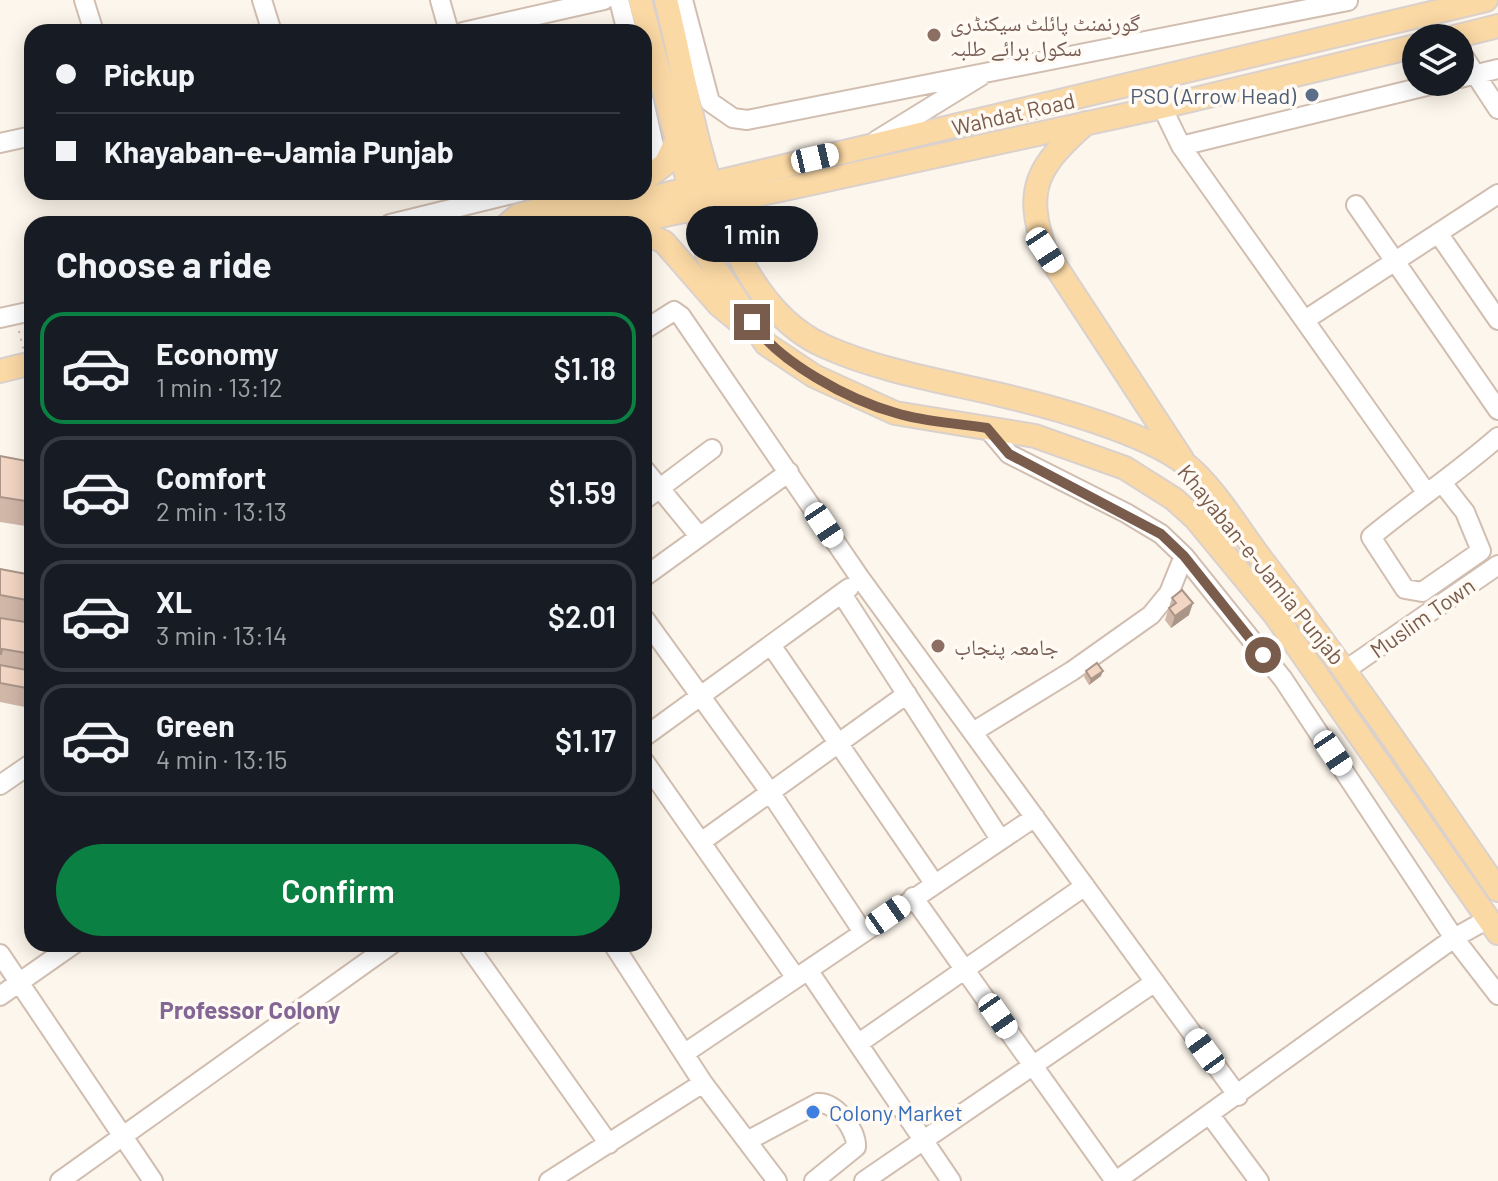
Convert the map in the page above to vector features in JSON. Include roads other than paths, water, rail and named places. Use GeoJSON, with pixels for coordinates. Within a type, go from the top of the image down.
{"type":"FeatureCollection","features":[{"type":"Feature","properties":{"kind":"main road","name":"Khayaban-e-Jamia Punjab"},"geometry":{"type":"LineString","coordinates":[[640,0],[646,24]]}},
{"type":"Feature","properties":{"kind":"main road","name":"Khayaban-e-Jamia Punjab"},"geometry":{"type":"LineString","coordinates":[[666,0],[687,47],[714,192],[736,255],[767,301],[822,346],[905,373],[1051,408],[1142,441],[1191,470],[1347,669],[1498,890]]}},
{"type":"Feature","properties":{"kind":"main road"},"geometry":{"type":"LineString","coordinates":[[1415,0],[1449,8]]}},
{"type":"Feature","properties":{"kind":"main road","name":"Wahdat Road"},"geometry":{"type":"LineString","coordinates":[[652,218],[693,209],[714,192],[867,146],[1082,98],[1486,0]]}},
{"type":"Feature","properties":{"kind":"main road"},"geometry":{"type":"LineString","coordinates":[[1474,32],[1498,26]]}},
{"type":"Feature","properties":{"kind":"main road"},"geometry":{"type":"LineString","coordinates":[[1355,30],[1363,58]]}},
{"type":"Feature","properties":{"kind":"main road","name":"Khayaban-e-Jamia Punjab"},"geometry":{"type":"LineString","coordinates":[[652,45],[708,257],[766,344],[814,376],[895,413],[1035,436],[1081,450],[1125,468],[1174,499],[1212,537],[1275,615],[1493,926]]}},
{"type":"Feature","properties":{"kind":"main road","name":"Wahdat Road"},"geometry":{"type":"LineString","coordinates":[[652,195],[688,186],[714,192],[1088,122],[1402,49]]}},
{"type":"Feature","properties":{"kind":"main road"},"geometry":{"type":"LineString","coordinates":[[1082,98],[1088,122],[1050,155],[1037,184],[1034,220],[1045,250],[1191,470],[1174,499]]}},
{"type":"Feature","properties":{"kind":"main road"},"geometry":{"type":"LineString","coordinates":[[652,174],[665,164],[677,140]]}},
{"type":"Feature","properties":{"kind":"main road"},"geometry":{"type":"LineString","coordinates":[[518,216],[574,200]]}},
{"type":"Feature","properties":{"kind":"main road","name":"Wahdat Road"},"geometry":{"type":"LineString","coordinates":[[571,216],[633,200]]}},
{"type":"Feature","properties":{"kind":"main road"},"geometry":{"type":"LineString","coordinates":[[652,237],[664,242],[719,305],[766,344]]}},
{"type":"Feature","properties":{"kind":"main road"},"geometry":{"type":"LineString","coordinates":[[0,356],[24,341]]}},
{"type":"Feature","properties":{"kind":"main road"},"geometry":{"type":"LineString","coordinates":[[0,371],[24,370]]}},
{"type":"Feature","properties":{"kind":"street"},"geometry":{"type":"LineString","coordinates":[[84,0],[92,24]]}},
{"type":"Feature","properties":{"kind":"street"},"geometry":{"type":"LineString","coordinates":[[262,0],[270,24]]}},
{"type":"Feature","properties":{"kind":"street"},"geometry":{"type":"LineString","coordinates":[[440,0],[447,24]]}},
{"type":"Feature","properties":{"kind":"street"},"geometry":{"type":"LineString","coordinates":[[498,24],[604,0]]}},
{"type":"Feature","properties":{"kind":"street"},"geometry":{"type":"LineString","coordinates":[[619,0],[625,24]]}},
{"type":"Feature","properties":{"kind":"street"},"geometry":{"type":"LineString","coordinates":[[683,0],[687,47],[710,102],[733,118],[747,120],[989,70],[1269,19],[1348,0],[1355,30]]}},
{"type":"Feature","properties":{"kind":"street"},"geometry":{"type":"LineString","coordinates":[[1474,75],[1498,69]]}},
{"type":"Feature","properties":{"kind":"street"},"geometry":{"type":"LineString","coordinates":[[867,146],[989,70]]}},
{"type":"Feature","properties":{"kind":"street"},"geometry":{"type":"LineString","coordinates":[[1474,83],[1498,109]]}},
{"type":"Feature","properties":{"kind":"street"},"geometry":{"type":"LineString","coordinates":[[1181,146],[1402,92]]}},
{"type":"Feature","properties":{"kind":"street"},"geometry":{"type":"LineString","coordinates":[[1162,107],[1181,146],[1426,492]]}},
{"type":"Feature","properties":{"kind":"street"},"geometry":{"type":"LineString","coordinates":[[0,143],[24,138]]}},
{"type":"Feature","properties":{"kind":"street"},"geometry":{"type":"LineString","coordinates":[[1305,320],[1498,194]]}},
{"type":"Feature","properties":{"kind":"street"},"geometry":{"type":"LineString","coordinates":[[422,216],[488,200]]}},
{"type":"Feature","properties":{"kind":"street"},"geometry":{"type":"LineString","coordinates":[[1356,205],[1498,410]]}},
{"type":"Feature","properties":{"kind":"street"},"geometry":{"type":"LineString","coordinates":[[1438,233],[1498,320]]}},
{"type":"Feature","properties":{"kind":"street"},"geometry":{"type":"LineString","coordinates":[[652,325],[674,311],[681,316],[860,578],[1238,1096]]}},
{"type":"Feature","properties":{"kind":"street"},"geometry":{"type":"LineString","coordinates":[[0,318],[24,313]]}},
{"type":"Feature","properties":{"kind":"street"},"geometry":{"type":"LineString","coordinates":[[987,428],[1009,454],[1126,513],[1161,534],[1184,556],[1283,679],[1454,938],[1498,995]]}},
{"type":"Feature","properties":{"kind":"street"},"geometry":{"type":"LineString","coordinates":[[1443,484],[1465,512],[1481,551],[1422,592],[1405,589],[1371,537],[1497,439]]}},
{"type":"Feature","properties":{"kind":"street"},"geometry":{"type":"LineString","coordinates":[[652,493],[712,449]]}},
{"type":"Feature","properties":{"kind":"street"},"geometry":{"type":"LineString","coordinates":[[652,571],[789,472]]}},
{"type":"Feature","properties":{"kind":"street"},"geometry":{"type":"LineString","coordinates":[[652,495],[699,536]]}},
{"type":"Feature","properties":{"kind":"street"},"geometry":{"type":"LineString","coordinates":[[973,732],[1072,671],[1151,615],[1169,593],[1184,556]]}},
{"type":"Feature","properties":{"kind":"street","name":"Muslim Town"},"geometry":{"type":"LineString","coordinates":[[1347,669],[1498,565]]}},
{"type":"Feature","properties":{"kind":"street"},"geometry":{"type":"LineString","coordinates":[[652,731],[860,578]]}},
{"type":"Feature","properties":{"kind":"street"},"geometry":{"type":"LineString","coordinates":[[842,594],[1000,839]]}},
{"type":"Feature","properties":{"kind":"street"},"geometry":{"type":"LineString","coordinates":[[652,629],[770,792],[863,932]]}},
{"type":"Feature","properties":{"kind":"street"},"geometry":{"type":"LineString","coordinates":[[771,645],[934,883]]}},
{"type":"Feature","properties":{"kind":"street"},"geometry":{"type":"LineString","coordinates":[[701,842],[907,694]]}},
{"type":"Feature","properties":{"kind":"street"},"geometry":{"type":"LineString","coordinates":[[0,785],[24,768]]}},
{"type":"Feature","properties":{"kind":"street"},"geometry":{"type":"LineString","coordinates":[[652,772],[701,842],[859,1043],[951,1181]]}},
{"type":"Feature","properties":{"kind":"street"},"geometry":{"type":"LineString","coordinates":[[685,1053],[1035,817]]}},
{"type":"Feature","properties":{"kind":"street"},"geometry":{"type":"LineString","coordinates":[[859,1043],[1085,886]]}},
{"type":"Feature","properties":{"kind":"street"},"geometry":{"type":"LineString","coordinates":[[913,897],[1116,1181],[1454,938],[1493,926]]}},
{"type":"Feature","properties":{"kind":"street"},"geometry":{"type":"LineString","coordinates":[[0,996],[63,952]]}},
{"type":"Feature","properties":{"kind":"street"},"geometry":{"type":"LineString","coordinates":[[60,1181],[381,952]]}},
{"type":"Feature","properties":{"kind":"street"},"geometry":{"type":"LineString","coordinates":[[473,952],[609,1144]]}},
{"type":"Feature","properties":{"kind":"street"},"geometry":{"type":"LineString","coordinates":[[618,952],[703,1083],[777,1181]]}},
{"type":"Feature","properties":{"kind":"street"},"geometry":{"type":"LineString","coordinates":[[0,954],[153,1181]]}},
{"type":"Feature","properties":{"kind":"street"},"geometry":{"type":"LineString","coordinates":[[864,1181],[1155,982]]}},
{"type":"Feature","properties":{"kind":"street"},"geometry":{"type":"LineString","coordinates":[[549,1181],[703,1083]]}},
{"type":"Feature","properties":{"kind":"street"},"geometry":{"type":"LineString","coordinates":[[747,1141],[818,1103],[826,1102],[835,1108],[856,1138],[856,1147],[814,1181]]}},
{"type":"Feature","properties":{"kind":"street"},"geometry":{"type":"LineString","coordinates":[[1210,1115],[1259,1181]]}},
{"type":"Feature","properties":{"kind":"place","name":"گورنمنٹ پائلٹ سیکنڈری سکول برائے طلبہ"},"geometry":{"type":"Point","coordinates":[934,35]}},
{"type":"Feature","properties":{"kind":"place","name":"PSO (Arrow Head)"},"geometry":{"type":"Point","coordinates":[1312,95]}},
{"type":"Feature","properties":{"kind":"place","name":"جامعہ پنجاب"},"geometry":{"type":"Point","coordinates":[938,646]}},
{"type":"Feature","properties":{"kind":"place","name":"Colony Market"},"geometry":{"type":"Point","coordinates":[813,1112]}},
{"type":"Feature","properties":{"kind":"district","name":"Professor Colony"},"geometry":{"type":"Point","coordinates":[250,1009]}}]}
